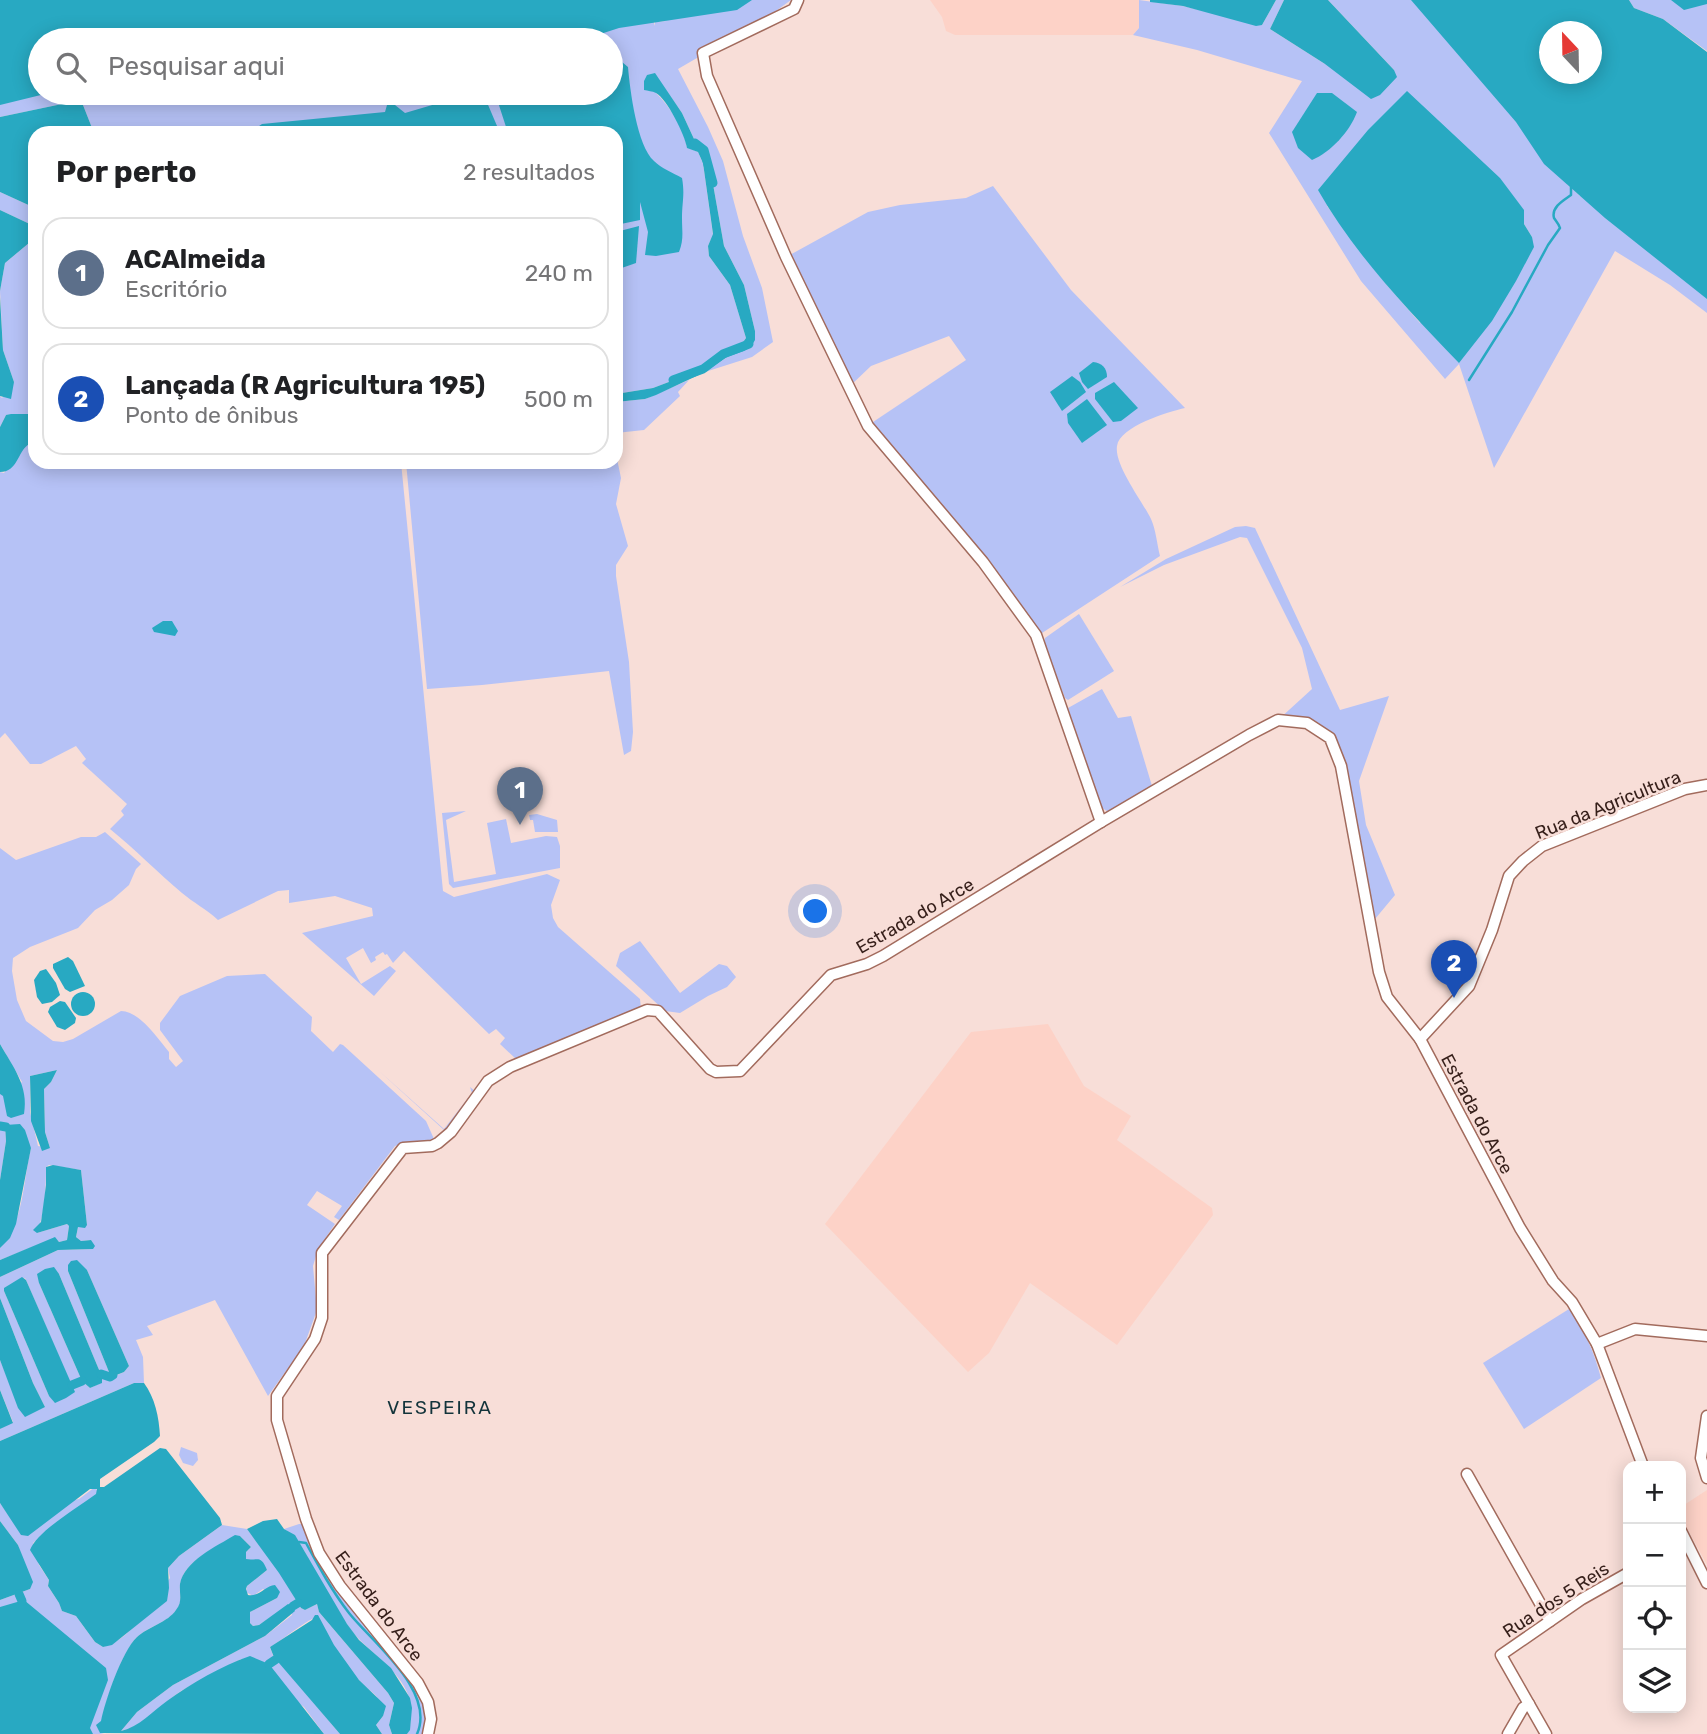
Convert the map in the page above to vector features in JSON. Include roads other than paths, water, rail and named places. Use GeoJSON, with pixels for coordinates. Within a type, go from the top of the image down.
{"type":"FeatureCollection","features":[{"type":"Feature","properties":{"kind":"street"},"geometry":{"type":"LineString","coordinates":[[798,0],[794,9],[703,53],[707,76],[786,257],[868,426],[983,562],[1036,635],[1101,822]]}},
{"type":"Feature","properties":{"kind":"street","name":"Estrada do Arce"},"geometry":{"type":"LineString","coordinates":[[428,1734],[428,1702],[418,1683],[340,1586],[320,1553],[306,1519],[278,1420],[277,1396],[315,1339],[322,1318],[321,1253],[403,1148],[432,1146],[438,1143],[451,1132],[488,1081],[510,1067],[647,1010],[658,1011],[710,1069],[716,1072],[740,1071],[831,975],[883,956],[1101,822],[1278,720],[1307,723],[1330,738],[1341,766],[1379,972],[1387,997],[1420,1039],[1520,1228],[1553,1281],[1572,1302],[1597,1344],[1641,1461]]}},
{"type":"Feature","properties":{"kind":"street","name":"Rua da Agricultura"},"geometry":{"type":"LineString","coordinates":[[1420,1039],[1469,986],[1492,930],[1509,876],[1523,861],[1542,846],[1685,789],[1707,785]]}},
{"type":"Feature","properties":{"kind":"street"},"geometry":{"type":"LineString","coordinates":[[1597,1344],[1635,1329],[1707,1336]]}},
{"type":"Feature","properties":{"kind":"street"},"geometry":{"type":"LineString","coordinates":[[1707,1416],[1702,1458],[1707,1478]]}},
{"type":"Feature","properties":{"kind":"street"},"geometry":{"type":"LineString","coordinates":[[1467,1474],[1550,1621]]}},
{"type":"Feature","properties":{"kind":"street"},"geometry":{"type":"LineString","coordinates":[[1686,1544],[1707,1583]]}},
{"type":"Feature","properties":{"kind":"street","name":"Rua dos 5 Reis"},"geometry":{"type":"LineString","coordinates":[[1529,1704],[1501,1655],[1623,1576]]}},
{"type":"Feature","properties":{"kind":"street"},"geometry":{"type":"LineString","coordinates":[[1508,1734],[1529,1704],[1546,1734]]}},
{"type":"Feature","properties":{"kind":"waterway"},"geometry":{"type":"LineString","coordinates":[[695,143],[704,150],[713,183]]}},
{"type":"Feature","properties":{"kind":"waterway"},"geometry":{"type":"LineString","coordinates":[[1469,380],[1560,228],[1554,218],[1554,210],[1571,195],[1571,187]]}},
{"type":"Feature","properties":{"kind":"waterway"},"geometry":{"type":"LineString","coordinates":[[673,380],[703,369],[723,354],[749,344]]}},
{"type":"Feature","properties":{"kind":"waterway"},"geometry":{"type":"LineString","coordinates":[[0,1126],[6,1127]]}},
{"type":"Feature","properties":{"kind":"waterway"},"geometry":{"type":"LineString","coordinates":[[101,1374],[110,1377],[113,1375]]}},
{"type":"Feature","properties":{"kind":"waterway"},"geometry":{"type":"LineString","coordinates":[[72,1385],[82,1381]]}},
{"type":"Feature","properties":{"kind":"waterway"},"geometry":{"type":"LineString","coordinates":[[299,1542],[306,1543],[343,1605],[386,1653],[410,1685],[418,1701],[421,1718],[417,1734]]}},
{"type":"Feature","properties":{"kind":"waterway"},"geometry":{"type":"LineString","coordinates":[[19,1594],[22,1601]]}},
{"type":"Feature","properties":{"kind":"waterway"},"geometry":{"type":"LineString","coordinates":[[293,1606],[298,1603]]}},
{"type":"Feature","properties":{"kind":"waterway"},"geometry":{"type":"LineString","coordinates":[[269,1664],[275,1660]]}},
{"type":"Feature","properties":{"kind":"place","name":"ACAlmeida"},"geometry":{"type":"Point","coordinates":[520,825]}},
{"type":"Feature","properties":{"kind":"place","name":"Lançada (R Agricultura 195)"},"geometry":{"type":"Point","coordinates":[1454,998]}},
{"type":"Feature","properties":{"kind":"district","name":"VESPEIRA"},"geometry":{"type":"Point","coordinates":[440,1407]}}]}
